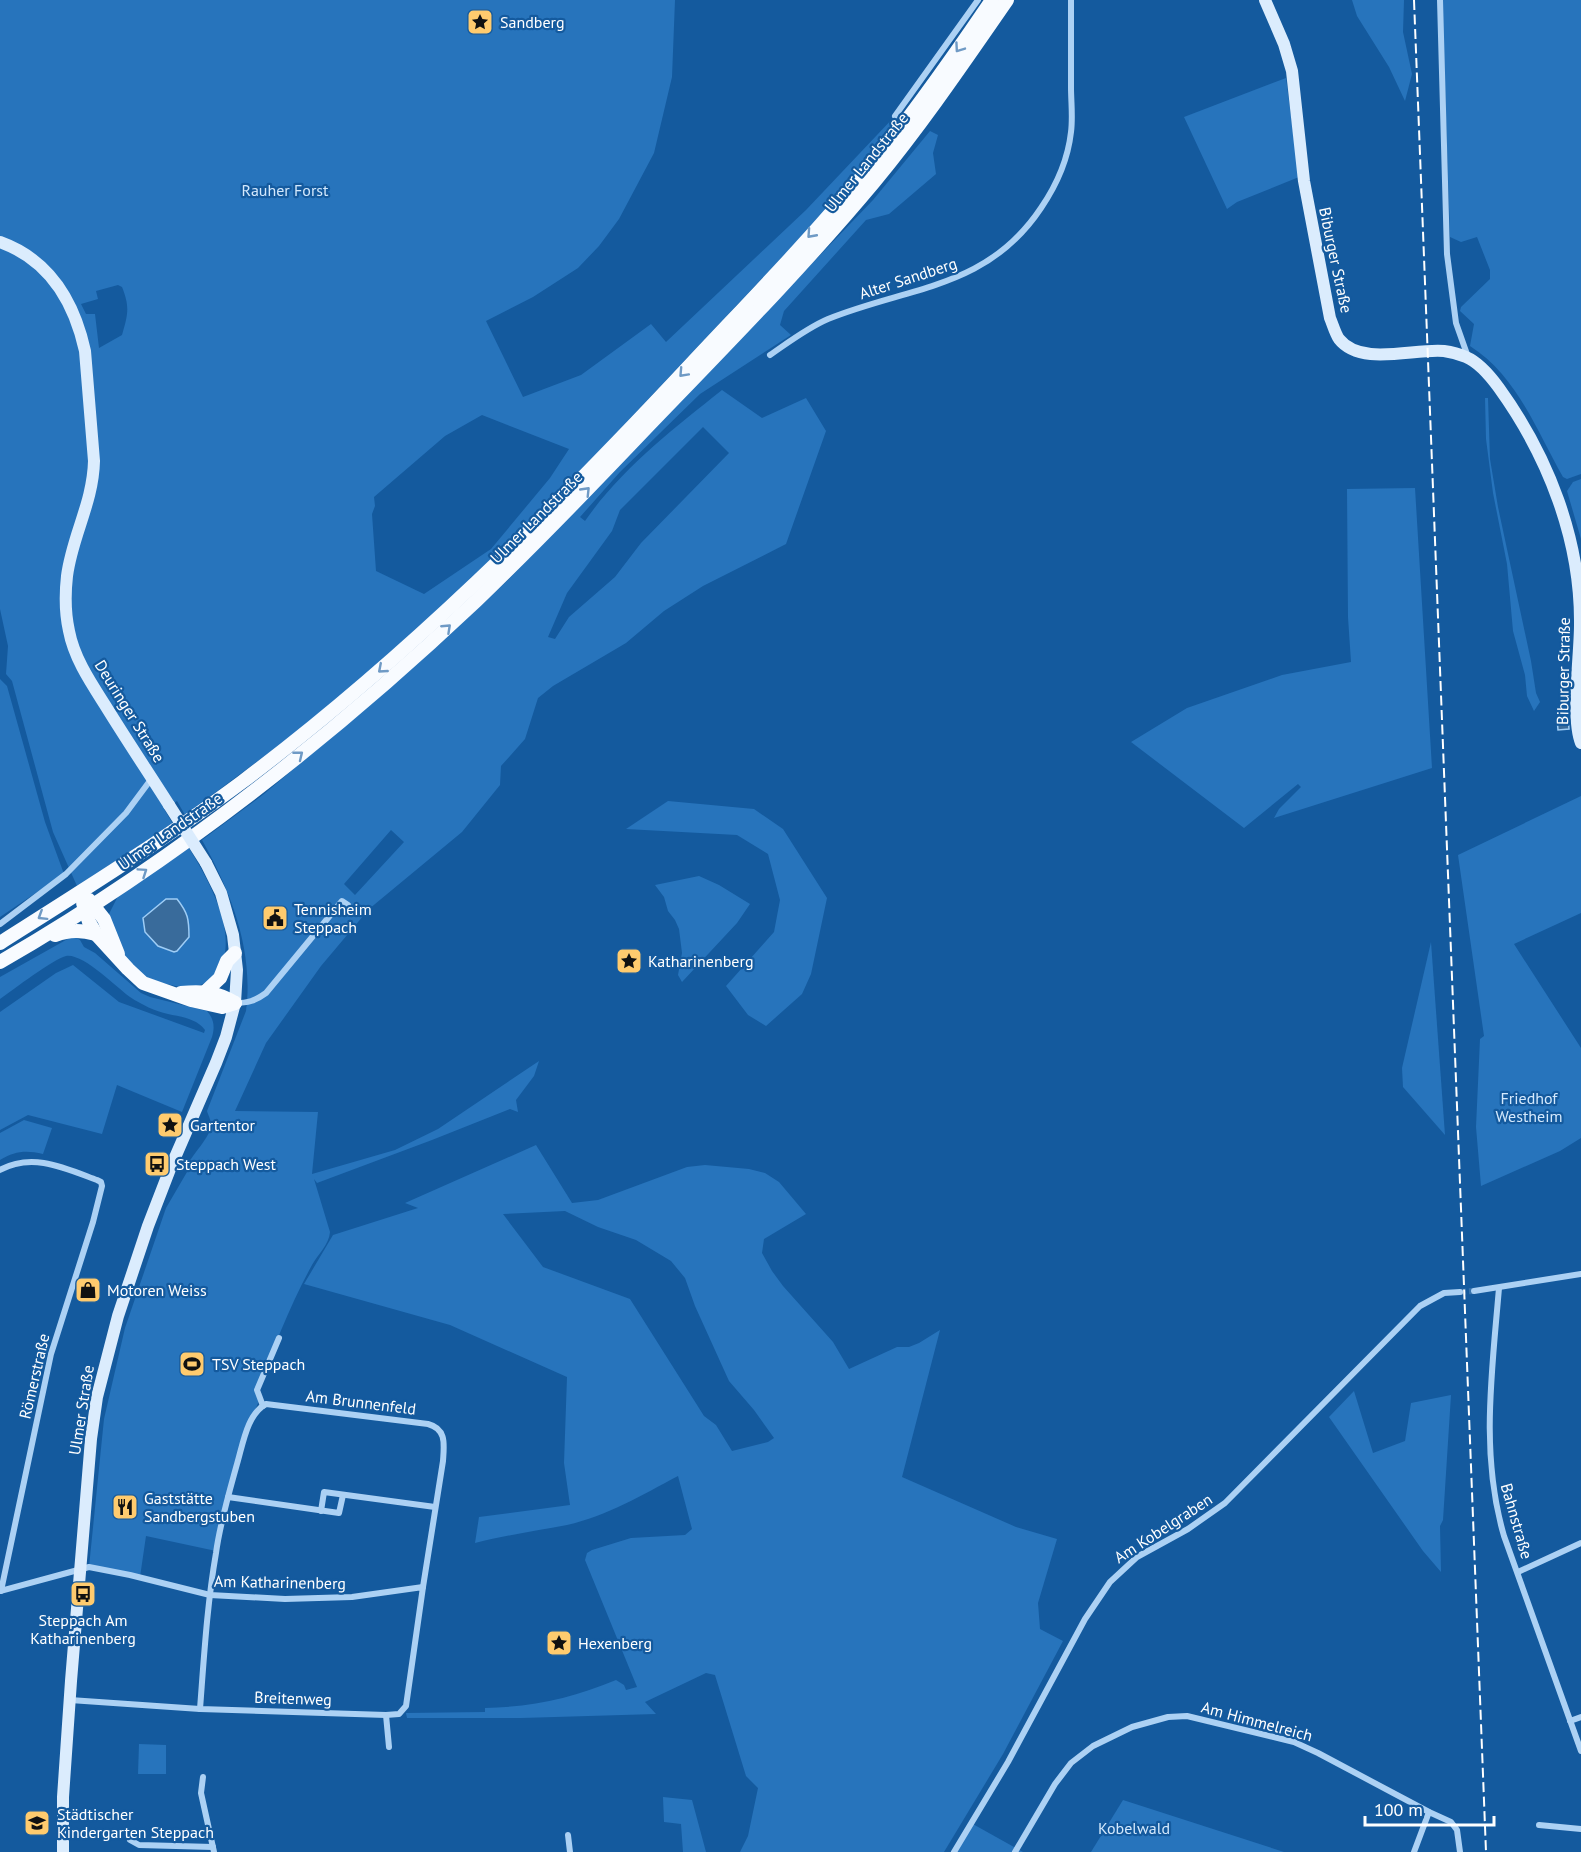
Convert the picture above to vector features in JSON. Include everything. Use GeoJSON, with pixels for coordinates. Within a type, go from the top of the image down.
{"type":"FeatureCollection","features":[{"type":"Feature","properties":{"kind":"main road","name":"Ulmer Landstraße"},"geometry":{"type":"LineString","coordinates":[[0,943],[81,892],[240,784],[304,734],[408,646],[516,545],[664,393],[838,205],[893,139],[992,0]]}},
{"type":"Feature","properties":{"kind":"main road","name":"Ulmer Landstraße"},"geometry":{"type":"LineString","coordinates":[[0,962],[90,907],[180,846],[313,744],[425,648],[525,554],[750,319],[847,213],[938,100],[1006,0]]}},
{"type":"Feature","properties":{"kind":"main road"},"geometry":{"type":"LineString","coordinates":[[81,892],[90,907],[104,919],[121,962]]}},
{"type":"Feature","properties":{"kind":"main road"},"geometry":{"type":"LineString","coordinates":[[90,907],[96,934],[143,983],[162,991],[205,992],[224,996],[239,1003]]}},
{"type":"Feature","properties":{"kind":"main road"},"geometry":{"type":"LineString","coordinates":[[36,941],[67,931],[78,930],[96,934]]}},
{"type":"Feature","properties":{"kind":"main road"},"geometry":{"type":"LineString","coordinates":[[205,992],[220,978],[227,961],[235,953]]}},
{"type":"Feature","properties":{"kind":"main road"},"geometry":{"type":"LineString","coordinates":[[176,993],[191,1000],[222,1007],[239,1003]]}},
{"type":"Feature","properties":{"kind":"street"},"geometry":{"type":"LineString","coordinates":[[895,116],[978,0]]}},
{"type":"Feature","properties":{"kind":"street","name":"Alter Sandberg"},"geometry":{"type":"LineString","coordinates":[[770,355],[810,328],[827,320],[927,289],[975,270],[1006,250],[1029,226],[1050,195],[1068,149],[1071,131],[1071,0]]}},
{"type":"Feature","properties":{"kind":"street","name":"Biburger Straße"},"geometry":{"type":"LineString","coordinates":[[1264,0],[1284,44],[1292,70],[1304,181],[1330,318],[1339,339],[1351,350],[1365,354],[1444,351],[1468,358],[1498,387],[1539,454],[1554,487],[1573,546],[1581,622],[1577,723],[1581,743]]}},
{"type":"Feature","properties":{"kind":"street"},"geometry":{"type":"LineString","coordinates":[[1440,0],[1447,255],[1456,323],[1468,358]]}},
{"type":"Feature","properties":{"kind":"street","name":"Deuringer Straße"},"geometry":{"type":"LineString","coordinates":[[0,242],[12,246],[31,258],[58,283],[74,311],[85,351],[94,477],[91,495],[71,554],[67,575],[65,599],[69,633],[79,661],[94,688],[206,863],[226,906],[233,935],[239,1003]]}},
{"type":"Feature","properties":{"kind":"street"},"geometry":{"type":"LineString","coordinates":[[0,924],[66,874],[126,813],[152,778]]}},
{"type":"Feature","properties":{"kind":"street"},"geometry":{"type":"LineString","coordinates":[[239,1003],[257,1000],[266,993],[342,901],[348,905]]}},
{"type":"Feature","properties":{"kind":"street","name":"Ulmer Straße"},"geometry":{"type":"LineString","coordinates":[[63,1852],[63,1805],[70,1700],[91,1439],[106,1359],[148,1226],[239,1003]]}},
{"type":"Feature","properties":{"kind":"street","name":"Römerstraße"},"geometry":{"type":"LineString","coordinates":[[0,1170],[14,1163],[27,1161],[91,1177],[101,1182],[102,1186],[93,1222],[51,1354],[1,1591]]}},
{"type":"Feature","properties":{"kind":"street"},"geometry":{"type":"LineString","coordinates":[[1474,1291],[1581,1274]]}},
{"type":"Feature","properties":{"kind":"street","name":"Bahnstraße"},"geometry":{"type":"LineString","coordinates":[[1499,1288],[1488,1402],[1489,1448],[1496,1505],[1504,1536],[1581,1751]]}},
{"type":"Feature","properties":{"kind":"street","name":"Am Kobelgraben"},"geometry":{"type":"LineString","coordinates":[[954,1852],[1008,1762],[1085,1619],[1118,1572],[1137,1557],[1188,1529],[1225,1503],[1420,1306],[1444,1293],[1460,1292]]}},
{"type":"Feature","properties":{"kind":"street"},"geometry":{"type":"LineString","coordinates":[[200,1708],[216,1551],[228,1497],[250,1423],[254,1414],[262,1406],[257,1390],[279,1338]]}},
{"type":"Feature","properties":{"kind":"street","name":"Am Brunnenfeld"},"geometry":{"type":"LineString","coordinates":[[262,1406],[266,1404],[435,1426],[442,1432],[444,1442],[423,1587]]}},
{"type":"Feature","properties":{"kind":"street"},"geometry":{"type":"LineString","coordinates":[[321,1511],[324,1492],[435,1507]]}},
{"type":"Feature","properties":{"kind":"street"},"geometry":{"type":"LineString","coordinates":[[228,1497],[339,1514],[343,1495]]}},
{"type":"Feature","properties":{"kind":"street"},"geometry":{"type":"LineString","coordinates":[[1518,1572],[1581,1543]]}},
{"type":"Feature","properties":{"kind":"street","name":"Am Katharinenberg"},"geometry":{"type":"LineString","coordinates":[[1,1591],[89,1567],[210,1595],[285,1599],[352,1597],[423,1587]]}},
{"type":"Feature","properties":{"kind":"street","name":"Breitenweg"},"geometry":{"type":"LineString","coordinates":[[70,1700],[200,1708],[399,1714],[406,1706],[423,1587]]}},
{"type":"Feature","properties":{"kind":"street"},"geometry":{"type":"LineString","coordinates":[[386,1715],[389,1747]]}},
{"type":"Feature","properties":{"kind":"street","name":"Am Himmelreich"},"geometry":{"type":"LineString","coordinates":[[1015,1852],[1059,1778],[1081,1754],[1126,1729],[1168,1717],[1195,1717],[1294,1742],[1318,1753],[1454,1824],[1459,1835],[1460,1852]]}},
{"type":"Feature","properties":{"kind":"street"},"geometry":{"type":"LineString","coordinates":[[1570,1720],[1581,1717]]}},
{"type":"Feature","properties":{"kind":"street"},"geometry":{"type":"LineString","coordinates":[[130,1840],[139,1845],[214,1850],[201,1793],[203,1777]]}},
{"type":"Feature","properties":{"kind":"street"},"geometry":{"type":"LineString","coordinates":[[1414,1852],[1429,1812]]}},
{"type":"Feature","properties":{"kind":"street"},"geometry":{"type":"LineString","coordinates":[[1539,1825],[1581,1829]]}},
{"type":"Feature","properties":{"kind":"street"},"geometry":{"type":"LineString","coordinates":[[568,1835],[570,1852]]}},
{"type":"Feature","properties":{"kind":"green space","name":"Rauher Forst"},"geometry":{"type":"Polygon","coordinates":[[[0,0],[675,0],[672,77],[654,153],[619,219],[599,246],[578,268],[533,297],[486,321],[523,397],[581,375],[651,324],[666,342],[806,210],[895,116],[901,119],[854,179],[785,254],[604,446],[478,574],[357,682],[286,740],[185,815],[177,801],[164,809],[173,824],[77,886],[53,832],[12,681],[6,674],[8,646],[0,609],[0,0]],[[118,285],[96,291],[98,299],[81,304],[86,314],[95,314],[99,348],[122,335],[127,316],[127,305],[122,287],[118,285]],[[482,415],[445,436],[374,497],[375,506],[372,514],[376,571],[424,594],[491,549],[550,478],[569,449],[482,415]]]}},
{"type":"Feature","properties":{"kind":"green space"},"geometry":{"type":"Polygon","coordinates":[[[1352,0],[1404,0],[1403,32],[1412,74],[1405,101],[1389,67],[1357,16],[1352,0]]]}},
{"type":"Feature","properties":{"kind":"green space"},"geometry":{"type":"Polygon","coordinates":[[[1442,0],[1581,0],[1581,474],[1567,479],[1563,477],[1535,423],[1513,389],[1486,358],[1470,346],[1474,324],[1460,311],[1461,307],[1490,279],[1490,270],[1477,237],[1461,242],[1450,237],[1442,0]]]}},
{"type":"Feature","properties":{"kind":"green space"},"geometry":{"type":"Polygon","coordinates":[[[1286,78],[1299,177],[1237,202],[1227,209],[1184,117],[1286,78]]]}},
{"type":"Feature","properties":{"kind":"green space"},"geometry":{"type":"Polygon","coordinates":[[[930,131],[938,135],[933,153],[936,174],[889,214],[866,220],[784,311],[780,325],[791,335],[700,394],[620,472],[580,517],[585,521],[631,467],[722,390],[762,418],[806,398],[826,431],[786,544],[703,586],[664,611],[626,643],[553,686],[538,698],[525,739],[501,766],[500,785],[462,832],[369,909],[321,966],[266,1043],[235,1111],[318,1112],[312,1174],[395,1150],[438,1129],[539,1061],[534,1076],[516,1100],[518,1112],[510,1109],[317,1183],[314,1179],[330,1232],[329,1237],[297,1296],[257,1390],[260,1398],[247,1431],[216,1551],[146,1536],[140,1577],[89,1567],[104,1419],[125,1328],[166,1208],[187,1172],[185,1169],[210,1130],[211,1123],[207,1111],[246,1011],[247,966],[238,922],[222,880],[202,840],[264,794],[347,724],[440,644],[509,579],[873,200],[930,131]],[[703,427],[620,510],[612,531],[567,593],[548,637],[555,639],[569,617],[615,577],[641,543],[729,453],[703,427]],[[391,830],[344,884],[355,895],[404,842],[391,830]]]}},
{"type":"Feature","properties":{"kind":"green space"},"geometry":{"type":"Polygon","coordinates":[[[1485,398],[1488,398],[1490,459],[1498,507],[1536,693],[1540,702],[1534,711],[1527,696],[1525,675],[1513,631],[1507,564],[1493,493],[1486,439],[1485,398]]]}},
{"type":"Feature","properties":{"kind":"green space"},"geometry":{"type":"Polygon","coordinates":[[[1581,479],[1581,539],[1567,491],[1573,482],[1581,479]]]}},
{"type":"Feature","properties":{"kind":"green space"},"geometry":{"type":"Polygon","coordinates":[[[1415,488],[1432,768],[1274,818],[1279,809],[1301,787],[1298,784],[1244,828],[1131,742],[1187,708],[1282,675],[1351,662],[1348,617],[1347,489],[1415,488]]]}},
{"type":"Feature","properties":{"kind":"green space"},"geometry":{"type":"Polygon","coordinates":[[[0,679],[7,686],[45,822],[64,874],[0,917],[0,679]]]}},
{"type":"Feature","properties":{"kind":"green space","name":"Friedhof Westheim"},"geometry":{"type":"Polygon","coordinates":[[[1581,796],[1581,913],[1514,944],[1581,1048],[1581,1138],[1560,1151],[1481,1186],[1476,1127],[1480,1039],[1484,1036],[1458,855],[1581,796]]]}},
{"type":"Feature","properties":{"kind":"green space"},"geometry":{"type":"Polygon","coordinates":[[[668,801],[754,809],[783,829],[827,898],[811,974],[802,994],[766,1026],[748,1015],[726,986],[774,932],[780,900],[768,854],[737,835],[626,829],[668,801]]]}},
{"type":"Feature","properties":{"kind":"green space"},"geometry":{"type":"Polygon","coordinates":[[[189,848],[205,876],[220,911],[225,929],[226,946],[223,962],[214,976],[200,985],[183,987],[155,981],[135,969],[124,954],[109,914],[118,896],[189,848]]]}},
{"type":"Feature","properties":{"kind":"green space"},"geometry":{"type":"Polygon","coordinates":[[[699,876],[750,904],[737,923],[682,982],[678,975],[682,953],[679,929],[668,911],[664,897],[655,885],[699,876]]]}},
{"type":"Feature","properties":{"kind":"green space"},"geometry":{"type":"Polygon","coordinates":[[[73,936],[141,993],[207,1011],[213,1023],[212,1037],[182,1112],[117,1085],[102,1134],[28,1115],[0,1130],[0,1012],[56,973],[73,965],[119,1002],[204,1033],[205,1030],[193,1020],[158,1011],[139,1003],[90,965],[73,956],[66,956],[52,963],[0,999],[0,977],[73,936]]]}},
{"type":"Feature","properties":{"kind":"green space"},"geometry":{"type":"Polygon","coordinates":[[[1431,942],[1445,1135],[1403,1087],[1402,1068],[1431,942]]]}},
{"type":"Feature","properties":{"kind":"green space"},"geometry":{"type":"Polygon","coordinates":[[[24,1120],[52,1128],[43,1154],[21,1152],[0,1160],[0,1133],[24,1120]]]}},
{"type":"Feature","properties":{"kind":"green space"},"geometry":{"type":"Polygon","coordinates":[[[536,1145],[572,1203],[598,1200],[687,1167],[705,1165],[749,1169],[765,1173],[779,1182],[806,1214],[764,1239],[762,1253],[783,1286],[833,1342],[849,1369],[897,1347],[909,1347],[919,1343],[940,1330],[902,1477],[1016,1527],[1057,1539],[1038,1603],[1040,1629],[1063,1641],[1003,1754],[944,1852],[740,1852],[748,1836],[758,1788],[746,1776],[715,1675],[706,1673],[645,1702],[656,1714],[521,1718],[407,1718],[406,1713],[485,1712],[485,1708],[536,1703],[568,1697],[616,1680],[624,1685],[626,1690],[637,1687],[585,1560],[587,1553],[631,1538],[685,1535],[692,1529],[678,1476],[624,1504],[582,1521],[475,1543],[479,1517],[570,1505],[564,1463],[567,1377],[450,1325],[304,1284],[333,1235],[418,1208],[405,1203],[536,1145]],[[565,1211],[503,1214],[543,1267],[630,1299],[704,1416],[716,1425],[732,1451],[768,1442],[774,1438],[729,1381],[695,1306],[685,1278],[671,1261],[636,1240],[598,1227],[565,1211]]]}},
{"type":"Feature","properties":{"kind":"green space"},"geometry":{"type":"Polygon","coordinates":[[[1354,1391],[1373,1453],[1405,1441],[1411,1403],[1451,1395],[1443,1520],[1440,1526],[1441,1572],[1423,1551],[1329,1417],[1354,1391]]]}},
{"type":"Feature","properties":{"kind":"green space"},"geometry":{"type":"Polygon","coordinates":[[[139,1744],[166,1745],[166,1774],[138,1774],[139,1744]]]}},
{"type":"Feature","properties":{"kind":"green space"},"geometry":{"type":"Polygon","coordinates":[[[663,1797],[692,1800],[706,1852],[683,1852],[681,1824],[664,1822],[663,1797]]]}},
{"type":"Feature","properties":{"kind":"green space","name":"Kobelwald"},"geometry":{"type":"Polygon","coordinates":[[[1123,1800],[1284,1852],[1091,1852],[1123,1800]]]}},
{"type":"Feature","properties":{"kind":"green space"},"geometry":{"type":"Polygon","coordinates":[[[971,1823],[1023,1852],[954,1852],[971,1823]]]}},
{"type":"Feature","properties":{"kind":"shaded area"},"geometry":{"type":"Polygon","coordinates":[[[1568,716],[1569,729],[1558,730],[1557,718],[1568,716]]]}},
{"type":"Feature","properties":{"kind":"shaded area"},"geometry":{"type":"Polygon","coordinates":[[[166,899],[177,899],[186,912],[188,921],[189,937],[174,952],[158,946],[145,932],[143,918],[166,899]]]}},
{"type":"Feature","properties":{"kind":"tunnel"},"geometry":{"type":"LineString","coordinates":[[1460,1292],[1474,1291]]}},
{"type":"Feature","properties":{"kind":"railway"},"geometry":{"type":"LineString","coordinates":[[1414,0],[1486,1852]]}},
{"type":"Feature","properties":{"kind":"place","name":"Sandberg"},"geometry":{"type":"Point","coordinates":[480,22]}},
{"type":"Feature","properties":{"kind":"place","name":"Tennisheim Steppach"},"geometry":{"type":"Point","coordinates":[275,918]}},
{"type":"Feature","properties":{"kind":"place","name":"Katharinenberg"},"geometry":{"type":"Point","coordinates":[629,961]}},
{"type":"Feature","properties":{"kind":"place","name":"Gartentor"},"geometry":{"type":"Point","coordinates":[170,1125]}},
{"type":"Feature","properties":{"kind":"place","name":"Steppach West"},"geometry":{"type":"Point","coordinates":[157,1164]}},
{"type":"Feature","properties":{"kind":"place","name":"Motoren Weiss"},"geometry":{"type":"Point","coordinates":[88,1290]}},
{"type":"Feature","properties":{"kind":"place","name":"TSV Steppach"},"geometry":{"type":"Point","coordinates":[192,1364]}},
{"type":"Feature","properties":{"kind":"place","name":"Gaststätte Sandbergstuben"},"geometry":{"type":"Point","coordinates":[125,1507]}},
{"type":"Feature","properties":{"kind":"place","name":"Steppach Am Katharinenberg"},"geometry":{"type":"Point","coordinates":[83,1594]}},
{"type":"Feature","properties":{"kind":"place","name":"Hexenberg"},"geometry":{"type":"Point","coordinates":[559,1643]}},
{"type":"Feature","properties":{"kind":"place","name":"Städtischer Kindergarten Steppach"},"geometry":{"type":"Point","coordinates":[37,1823]}}]}
